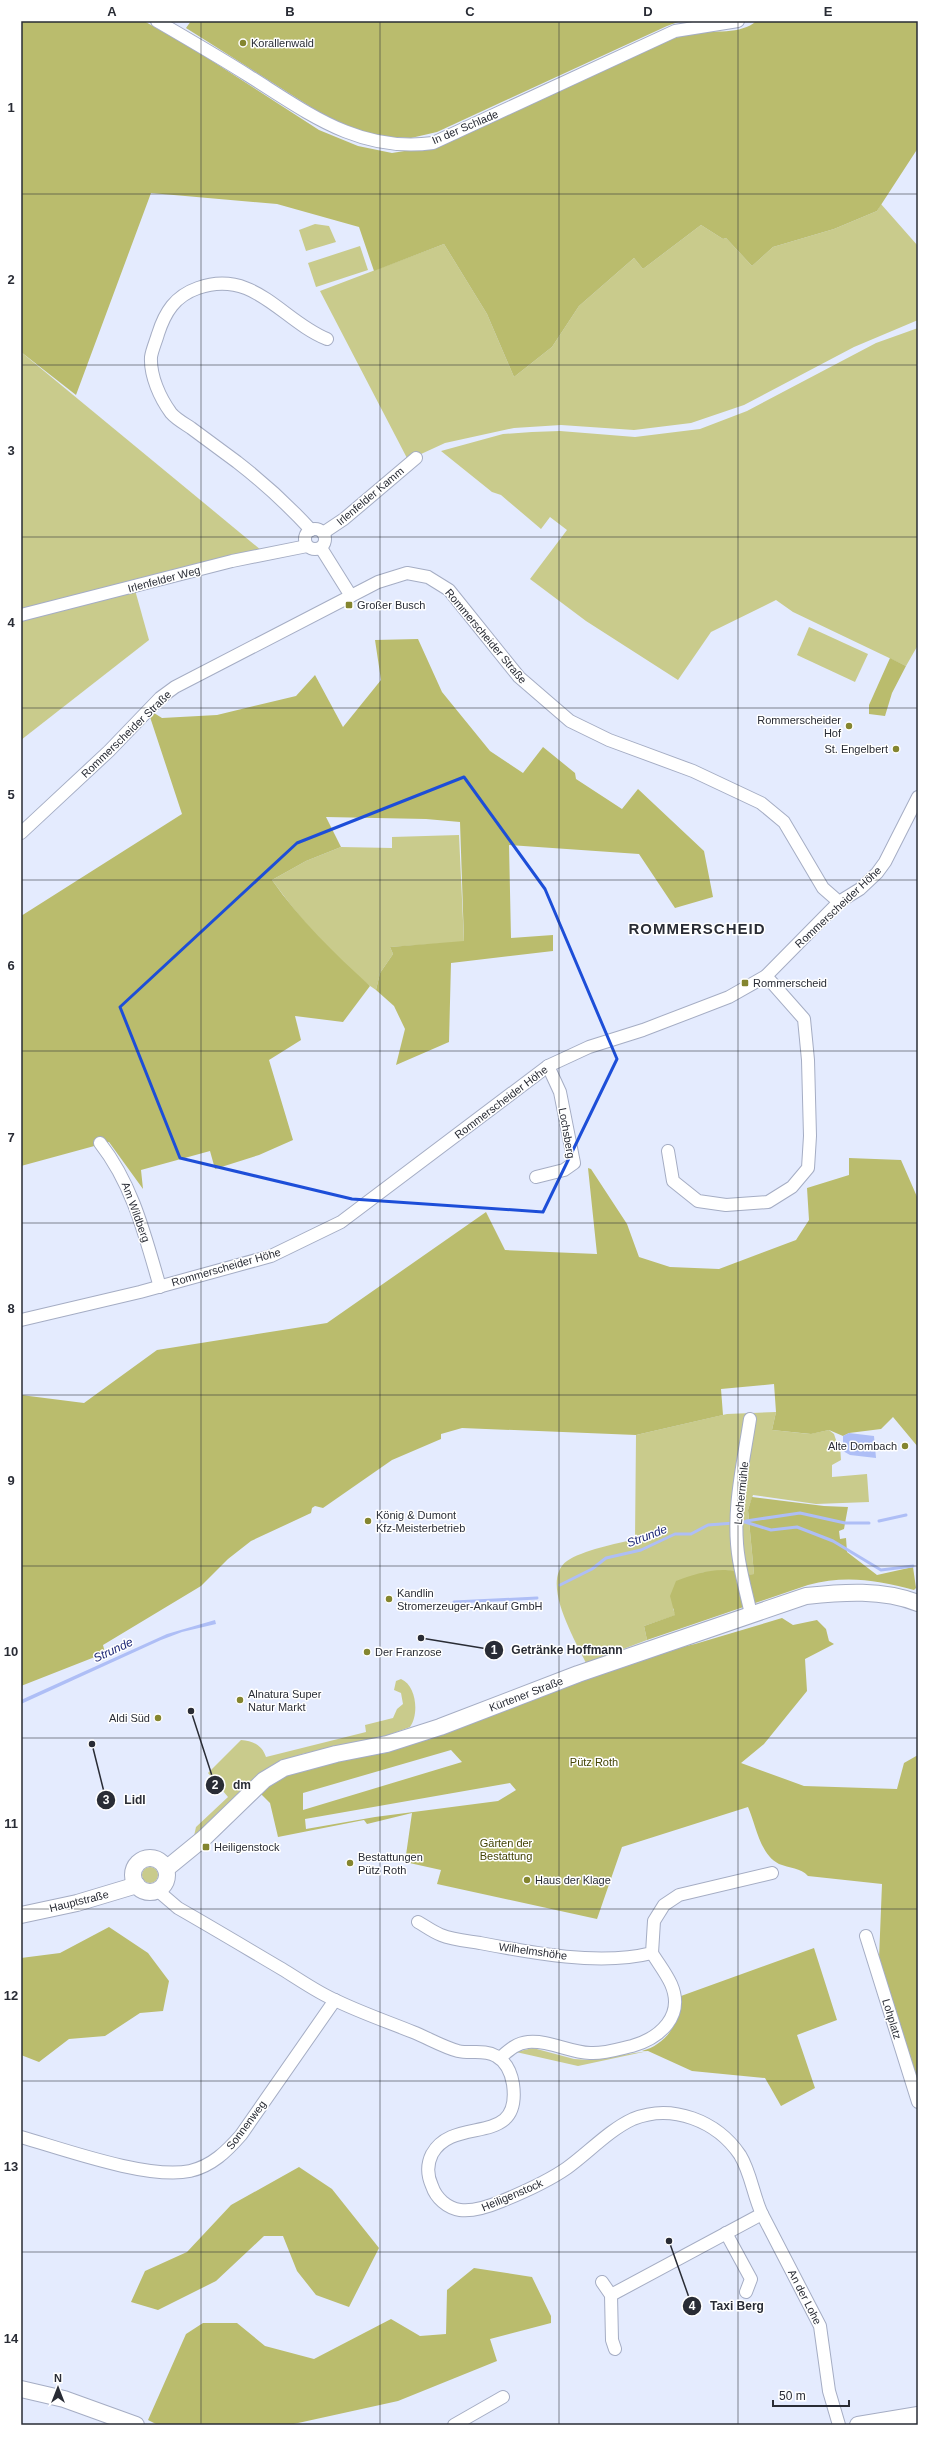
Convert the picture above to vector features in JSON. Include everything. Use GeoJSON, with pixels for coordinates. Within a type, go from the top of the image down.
{"type":"FeatureCollection","features":[{"type":"Feature","properties":{"kind":"main road","name":"Kürtener Straße"},"geometry":{"type":"LineString","coordinates":[[166,1869],[204,1838],[264,1780],[284,1768],[336,1754],[387,1744],[440,1727],[578,1674],[806,1596],[843,1592],[874,1593],[918,1603]]}},
{"type":"Feature","properties":{"kind":"main road"},"geometry":{"type":"LineString","coordinates":[[143,1860],[157,1860],[166,1869],[166,1881],[157,1890],[145,1891],[136,1884],[133,1876],[134,1869],[143,1860]]}},
{"type":"Feature","properties":{"kind":"main road","name":"Hauptstraße"},"geometry":{"type":"LineString","coordinates":[[21,1915],[77,1903],[136,1884]]}},
{"type":"Feature","properties":{"kind":"main road"},"geometry":{"type":"LineString","coordinates":[[21,2389],[64,2399],[136,2425]]}},
{"type":"Feature","properties":{"kind":"main road"},"geometry":{"type":"LineString","coordinates":[[858,2425],[908,2419]]}},
{"type":"Feature","properties":{"kind":"street","name":"In der Schlade"},"geometry":{"type":"LineString","coordinates":[[157,21],[319,120],[357,137],[389,144],[411,146],[433,143],[675,31],[738,21]]}},
{"type":"Feature","properties":{"kind":"street"},"geometry":{"type":"LineString","coordinates":[[327,339],[311,332],[280,307],[247,288],[227,284],[214,285],[187,292],[169,308],[162,321],[151,357],[155,385],[172,414],[251,474],[283,501],[311,530],[315,529],[323,533],[325,538],[321,548],[351,596]]}},
{"type":"Feature","properties":{"kind":"street","name":"Irlenfelder Kamm"},"geometry":{"type":"LineString","coordinates":[[323,533],[344,519],[416,458]]}},
{"type":"Feature","properties":{"kind":"street"},"geometry":{"type":"LineString","coordinates":[[307,546],[305,537],[311,530]]}},
{"type":"Feature","properties":{"kind":"street","name":"Irlenfelder Weg"},"geometry":{"type":"LineString","coordinates":[[21,615],[232,561],[307,546],[315,550],[321,548]]}},
{"type":"Feature","properties":{"kind":"street","name":"Rommerscheider Straße"},"geometry":{"type":"LineString","coordinates":[[21,833],[109,751],[160,698],[175,687],[207,668],[378,582],[407,573],[428,577],[449,590],[519,677],[570,721],[609,740],[693,771],[761,803],[784,822],[823,888],[839,902]]}},
{"type":"Feature","properties":{"kind":"street","name":"Rommerscheider Höhe"},"geometry":{"type":"LineString","coordinates":[[22,1320],[160,1287],[271,1256],[341,1222],[548,1066],[589,1047],[729,997],[766,976],[839,902],[860,889],[877,873],[885,862],[918,797]]}},
{"type":"Feature","properties":{"kind":"street"},"geometry":{"type":"LineString","coordinates":[[668,1151],[673,1181],[698,1201],[726,1205],[768,1202],[792,1187],[808,1168],[810,1128],[808,1060],[804,1019],[766,976]]}},
{"type":"Feature","properties":{"kind":"street","name":"Lochsberg"},"geometry":{"type":"LineString","coordinates":[[536,1178],[564,1170],[574,1162],[560,1092],[548,1066]]}},
{"type":"Feature","properties":{"kind":"street","name":"Am Wildberg"},"geometry":{"type":"LineString","coordinates":[[100,1143],[116,1164],[127,1185],[160,1287]]}},
{"type":"Feature","properties":{"kind":"street","name":"Lochermühle"},"geometry":{"type":"LineString","coordinates":[[750,1419],[738,1499],[737,1529],[739,1559],[751,1614]]}},
{"type":"Feature","properties":{"kind":"street"},"geometry":{"type":"LineString","coordinates":[[157,1890],[178,1908],[334,2000],[459,2051],[489,2053],[500,2058],[516,2046],[528,2042],[542,2042],[590,2053],[622,2049],[654,2038],[669,2021],[674,2008],[674,1994],[671,1984],[652,1953],[654,1921],[664,1905],[679,1895],[772,1873]]}},
{"type":"Feature","properties":{"kind":"street","name":"Wilhelmshöhe"},"geometry":{"type":"LineString","coordinates":[[418,1922],[442,1936],[509,1949],[576,1956],[614,1958],[652,1953]]}},
{"type":"Feature","properties":{"kind":"street","name":"Lohplatz"},"geometry":{"type":"LineString","coordinates":[[866,1936],[918,2102]]}},
{"type":"Feature","properties":{"kind":"street","name":"Sonnenweg"},"geometry":{"type":"LineString","coordinates":[[21,2137],[134,2168],[178,2173],[200,2168],[226,2152],[241,2135],[334,2000]]}},
{"type":"Feature","properties":{"kind":"street","name":"Heiligenstock"},"geometry":{"type":"LineString","coordinates":[[500,2058],[508,2067],[513,2085],[513,2104],[509,2114],[491,2128],[448,2137],[438,2144],[429,2161],[428,2173],[432,2187],[441,2200],[451,2207],[468,2211],[497,2203],[533,2188],[565,2170],[631,2120],[649,2115],[678,2114],[692,2118],[714,2129],[739,2155],[749,2173],[762,2214]]}},
{"type":"Feature","properties":{"kind":"street"},"geometry":{"type":"LineString","coordinates":[[611,2295],[762,2214]]}},
{"type":"Feature","properties":{"kind":"street","name":"An der Lohe"},"geometry":{"type":"LineString","coordinates":[[762,2214],[820,2326],[829,2391],[839,2425]]}},
{"type":"Feature","properties":{"kind":"street"},"geometry":{"type":"LineString","coordinates":[[726,2234],[751,2279],[746,2292]]}},
{"type":"Feature","properties":{"kind":"street"},"geometry":{"type":"LineString","coordinates":[[602,2282],[611,2295],[612,2340],[615,2349]]}},
{"type":"Feature","properties":{"kind":"street"},"geometry":{"type":"LineString","coordinates":[[454,2425],[503,2397]]}},
{"type":"Feature","properties":{"kind":"highlighted area"},"geometry":{"type":"Polygon","coordinates":[[[464,777],[545,889],[617,1059],[543,1212],[352,1199],[180,1158],[120,1007],[297,843],[464,777]]]}},
{"type":"Feature","properties":{"kind":"green space"},"geometry":{"type":"Polygon","coordinates":[[[21,21],[144,21],[195,50],[319,130],[358,146],[392,153],[442,145],[672,39],[693,33],[735,30],[750,25],[756,21],[918,21],[918,148],[877,211],[834,229],[773,247],[752,266],[726,238],[723,239],[701,225],[643,269],[634,258],[579,306],[552,347],[514,377],[487,314],[444,244],[374,271],[359,227],[277,204],[151,193],[76,395],[21,352],[21,21]]]}},
{"type":"Feature","properties":{"kind":"green space"},"geometry":{"type":"Polygon","coordinates":[[[191,21],[681,21],[667,26],[437,132],[411,138],[375,136],[325,116],[186,28],[191,21]]]}},
{"type":"Feature","properties":{"kind":"green space"},"geometry":{"type":"Polygon","coordinates":[[[881,204],[918,246],[918,320],[854,347],[744,405],[691,423],[634,430],[561,425],[514,428],[445,443],[408,460],[320,291],[444,244],[487,314],[514,377],[552,347],[579,306],[634,258],[643,269],[701,225],[723,239],[726,238],[752,266],[773,247],[834,229],[877,211],[881,204]]]}},
{"type":"Feature","properties":{"kind":"green space"},"geometry":{"type":"Polygon","coordinates":[[[315,224],[329,226],[336,242],[306,251],[299,230],[315,224]]]}},
{"type":"Feature","properties":{"kind":"green space"},"geometry":{"type":"Polygon","coordinates":[[[360,246],[368,270],[316,287],[308,263],[360,246]]]}},
{"type":"Feature","properties":{"kind":"green space"},"geometry":{"type":"Polygon","coordinates":[[[918,328],[918,645],[906,666],[793,612],[776,600],[711,632],[678,680],[586,621],[530,579],[567,530],[550,517],[541,529],[501,495],[492,492],[441,451],[503,434],[560,431],[635,437],[700,429],[747,411],[876,343],[918,328]]]}},
{"type":"Feature","properties":{"kind":"green space"},"geometry":{"type":"Polygon","coordinates":[[[21,352],[261,550],[21,611],[21,352]]]}},
{"type":"Feature","properties":{"kind":"green space"},"geometry":{"type":"Polygon","coordinates":[[[135,590],[149,640],[21,740],[21,619],[135,590]]]}},
{"type":"Feature","properties":{"kind":"green space"},"geometry":{"type":"Polygon","coordinates":[[[809,627],[868,654],[855,682],[797,655],[809,627]]]}},
{"type":"Feature","properties":{"kind":"green space"},"geometry":{"type":"Polygon","coordinates":[[[418,639],[442,692],[490,751],[523,773],[543,747],[575,773],[576,779],[622,809],[638,789],[704,851],[713,897],[675,908],[639,854],[509,845],[511,938],[553,935],[553,951],[451,963],[449,1042],[396,1065],[405,1029],[394,1006],[376,990],[380,973],[393,954],[390,947],[464,941],[460,822],[426,819],[326,817],[341,847],[306,861],[272,880],[294,909],[318,936],[370,986],[343,1022],[295,1016],[301,1040],[269,1060],[293,1140],[259,1155],[215,1169],[210,1151],[141,1170],[143,1189],[109,1142],[21,1166],[21,916],[182,814],[150,717],[154,713],[162,718],[217,715],[296,696],[315,675],[343,727],[381,680],[375,640],[418,639]]]}},
{"type":"Feature","properties":{"kind":"green space"},"geometry":{"type":"Polygon","coordinates":[[[890,658],[906,666],[892,693],[885,716],[869,714],[869,705],[890,658]]]}},
{"type":"Feature","properties":{"kind":"green space"},"geometry":{"type":"Polygon","coordinates":[[[459,835],[464,942],[390,947],[393,954],[380,973],[376,990],[334,954],[294,909],[272,880],[306,861],[341,847],[392,848],[392,837],[459,835]]]}},
{"type":"Feature","properties":{"kind":"green space"},"geometry":{"type":"Polygon","coordinates":[[[849,1158],[901,1160],[918,1199],[918,1447],[893,1417],[881,1429],[849,1433],[843,1436],[829,1430],[811,1434],[772,1430],[776,1412],[774,1384],[721,1389],[723,1415],[636,1435],[462,1428],[441,1434],[441,1439],[392,1460],[323,1508],[315,1506],[312,1508],[311,1513],[251,1541],[228,1559],[201,1586],[103,1645],[105,1653],[21,1686],[21,1395],[84,1403],[157,1350],[327,1323],[486,1212],[505,1250],[597,1254],[588,1168],[591,1169],[627,1224],[639,1257],[670,1267],[719,1269],[796,1240],[809,1220],[807,1188],[849,1175],[849,1158]]]}},
{"type":"Feature","properties":{"kind":"green space"},"geometry":{"type":"Polygon","coordinates":[[[776,1412],[772,1430],[810,1434],[829,1430],[834,1434],[837,1443],[840,1445],[841,1460],[832,1465],[832,1477],[867,1474],[869,1502],[816,1504],[753,1495],[748,1510],[754,1574],[748,1575],[726,1570],[701,1573],[673,1609],[676,1615],[644,1626],[647,1640],[586,1663],[562,1611],[558,1596],[557,1582],[559,1570],[567,1561],[574,1557],[600,1548],[635,1539],[636,1435],[727,1414],[776,1412]]]}},
{"type":"Feature","properties":{"kind":"green space"},"geometry":{"type":"Polygon","coordinates":[[[752,1497],[824,1506],[848,1507],[844,1529],[839,1531],[840,1539],[846,1538],[847,1552],[877,1575],[913,1567],[916,1588],[914,1590],[874,1581],[861,1580],[835,1580],[822,1582],[808,1585],[647,1640],[644,1626],[675,1615],[670,1596],[676,1581],[714,1570],[730,1570],[754,1574],[748,1510],[752,1497]]]}},
{"type":"Feature","properties":{"kind":"green space"},"geometry":{"type":"Polygon","coordinates":[[[782,1618],[793,1625],[817,1620],[826,1629],[829,1641],[834,1644],[805,1659],[807,1691],[764,1744],[741,1763],[804,1786],[897,1789],[904,1763],[918,1755],[918,2090],[879,1959],[882,1884],[808,1876],[798,1870],[779,1864],[767,1854],[763,1847],[748,1807],[622,1847],[597,1919],[437,1884],[441,1870],[405,1862],[412,1813],[367,1824],[364,1820],[278,1837],[270,1803],[260,1793],[275,1781],[289,1775],[324,1764],[385,1753],[656,1653],[695,1644],[782,1618]],[[451,1750],[303,1793],[303,1810],[462,1762],[451,1750]],[[510,1783],[305,1819],[306,1829],[375,1817],[498,1801],[516,1790],[510,1783]]]}},
{"type":"Feature","properties":{"kind":"green space"},"geometry":{"type":"Polygon","coordinates":[[[401,1679],[410,1688],[415,1701],[415,1715],[410,1727],[380,1738],[302,1754],[270,1767],[256,1776],[194,1836],[196,1827],[228,1797],[208,1773],[241,1740],[256,1744],[262,1749],[266,1757],[366,1732],[365,1725],[393,1718],[397,1709],[403,1704],[401,1693],[394,1690],[396,1681],[401,1679]]]}},
{"type":"Feature","properties":{"kind":"green space"},"geometry":{"type":"Polygon","coordinates":[[[147,1867],[153,1867],[158,1872],[156,1881],[153,1883],[147,1883],[142,1878],[142,1872],[147,1867]]]}},
{"type":"Feature","properties":{"kind":"green space"},"geometry":{"type":"Polygon","coordinates":[[[109,1927],[148,1953],[169,1981],[163,2011],[140,2013],[105,2036],[69,2039],[39,2062],[21,2055],[21,1958],[60,1953],[109,1927]]]}},
{"type":"Feature","properties":{"kind":"green space"},"geometry":{"type":"Polygon","coordinates":[[[814,1948],[837,2020],[797,2035],[815,2088],[781,2106],[765,2078],[692,2071],[648,2051],[642,2051],[659,2043],[671,2031],[678,2015],[681,1996],[814,1948]]]}},
{"type":"Feature","properties":{"kind":"green space"},"geometry":{"type":"Polygon","coordinates":[[[533,2048],[574,2059],[589,2060],[648,2051],[578,2066],[516,2052],[533,2048]]]}},
{"type":"Feature","properties":{"kind":"green space"},"geometry":{"type":"Polygon","coordinates":[[[299,2167],[332,2189],[379,2248],[349,2307],[316,2295],[297,2271],[283,2236],[264,2236],[216,2281],[158,2310],[131,2302],[145,2271],[187,2252],[231,2205],[299,2167]]]}},
{"type":"Feature","properties":{"kind":"green space"},"geometry":{"type":"Polygon","coordinates":[[[474,2268],[532,2277],[551,2316],[551,2323],[490,2339],[497,2361],[398,2401],[289,2425],[158,2425],[148,2420],[186,2334],[203,2323],[237,2323],[265,2346],[314,2359],[391,2319],[420,2336],[446,2334],[447,2290],[474,2268]]]}},
{"type":"Feature","properties":{"kind":"water"},"geometry":{"type":"Polygon","coordinates":[[[849,1433],[874,1436],[876,1458],[850,1455],[843,1451],[843,1436],[849,1433]]]}},
{"type":"Feature","properties":{"kind":"water"},"geometry":{"type":"Polygon","coordinates":[[[215,1620],[216,1624],[182,1632],[161,1640],[21,1704],[21,1700],[167,1634],[215,1620]]]}},
{"type":"Feature","properties":{"kind":"waterway","name":"Strunde"},"geometry":{"type":"LineString","coordinates":[[746,1521],[800,1513],[845,1523],[869,1523]]}},
{"type":"Feature","properties":{"kind":"waterway","name":"Strunde"},"geometry":{"type":"LineString","coordinates":[[879,1521],[906,1515]]}},
{"type":"Feature","properties":{"kind":"waterway","name":"Strunde"},"geometry":{"type":"LineString","coordinates":[[740,1522],[745,1522],[771,1530],[797,1527],[833,1541],[881,1570],[913,1566]]}},
{"type":"Feature","properties":{"kind":"waterway","name":"Strunde"},"geometry":{"type":"LineString","coordinates":[[560,1585],[592,1569],[606,1558],[641,1550],[675,1534],[691,1534],[708,1525],[734,1523]]}},
{"type":"Feature","properties":{"kind":"waterway","name":"Strunde"},"geometry":{"type":"LineString","coordinates":[[454,1602],[537,1598]]}},
{"type":"Feature","properties":{"kind":"place","name":"Korallenwald"},"geometry":{"type":"Point","coordinates":[243,43]}},
{"type":"Feature","properties":{"kind":"place","name":"Großer Busch"},"geometry":{"type":"Point","coordinates":[349,605]}},
{"type":"Feature","properties":{"kind":"place","name":"Rommerscheider Hof"},"geometry":{"type":"Point","coordinates":[849,726]}},
{"type":"Feature","properties":{"kind":"place","name":"St. Engelbert"},"geometry":{"type":"Point","coordinates":[896,749]}},
{"type":"Feature","properties":{"kind":"place","name":"Rommerscheid"},"geometry":{"type":"Point","coordinates":[745,983]}},
{"type":"Feature","properties":{"kind":"place","name":"Alte Dombach"},"geometry":{"type":"Point","coordinates":[905,1446]}},
{"type":"Feature","properties":{"kind":"place","name":"König & Dumont Kfz-Meisterbetrieb"},"geometry":{"type":"Point","coordinates":[368,1521]}},
{"type":"Feature","properties":{"kind":"place","name":"Kandlin Stromerzeuger-Ankauf GmbH"},"geometry":{"type":"Point","coordinates":[389,1599]}},
{"type":"Feature","properties":{"kind":"place","name":"Getränke Hoffmann"},"geometry":{"type":"Point","coordinates":[421,1638]}},
{"type":"Feature","properties":{"kind":"place","name":"Der Franzose"},"geometry":{"type":"Point","coordinates":[367,1652]}},
{"type":"Feature","properties":{"kind":"place","name":"Alnatura Super Natur Markt"},"geometry":{"type":"Point","coordinates":[240,1700]}},
{"type":"Feature","properties":{"kind":"place","name":"dm"},"geometry":{"type":"Point","coordinates":[191,1711]}},
{"type":"Feature","properties":{"kind":"place","name":"Aldi Süd"},"geometry":{"type":"Point","coordinates":[158,1718]}},
{"type":"Feature","properties":{"kind":"place","name":"Lidl"},"geometry":{"type":"Point","coordinates":[92,1744]}},
{"type":"Feature","properties":{"kind":"place","name":"Heiligenstock"},"geometry":{"type":"Point","coordinates":[206,1847]}},
{"type":"Feature","properties":{"kind":"place","name":"Bestattungen Pütz Roth"},"geometry":{"type":"Point","coordinates":[350,1863]}},
{"type":"Feature","properties":{"kind":"place","name":"Haus der Klage"},"geometry":{"type":"Point","coordinates":[527,1880]}},
{"type":"Feature","properties":{"kind":"place","name":"Taxi Berg"},"geometry":{"type":"Point","coordinates":[669,2241]}},
{"type":"Feature","properties":{"kind":"district","name":"ROMMERSCHEID"},"geometry":{"type":"Point","coordinates":[697,928]}},
{"type":"Feature","properties":{"kind":"park label","name":"Pütz Roth"},"geometry":{"type":"Point","coordinates":[594,1762]}},
{"type":"Feature","properties":{"kind":"park label","name":"Gärten der Bestattung"},"geometry":{"type":"Point","coordinates":[506,1849]}}]}
